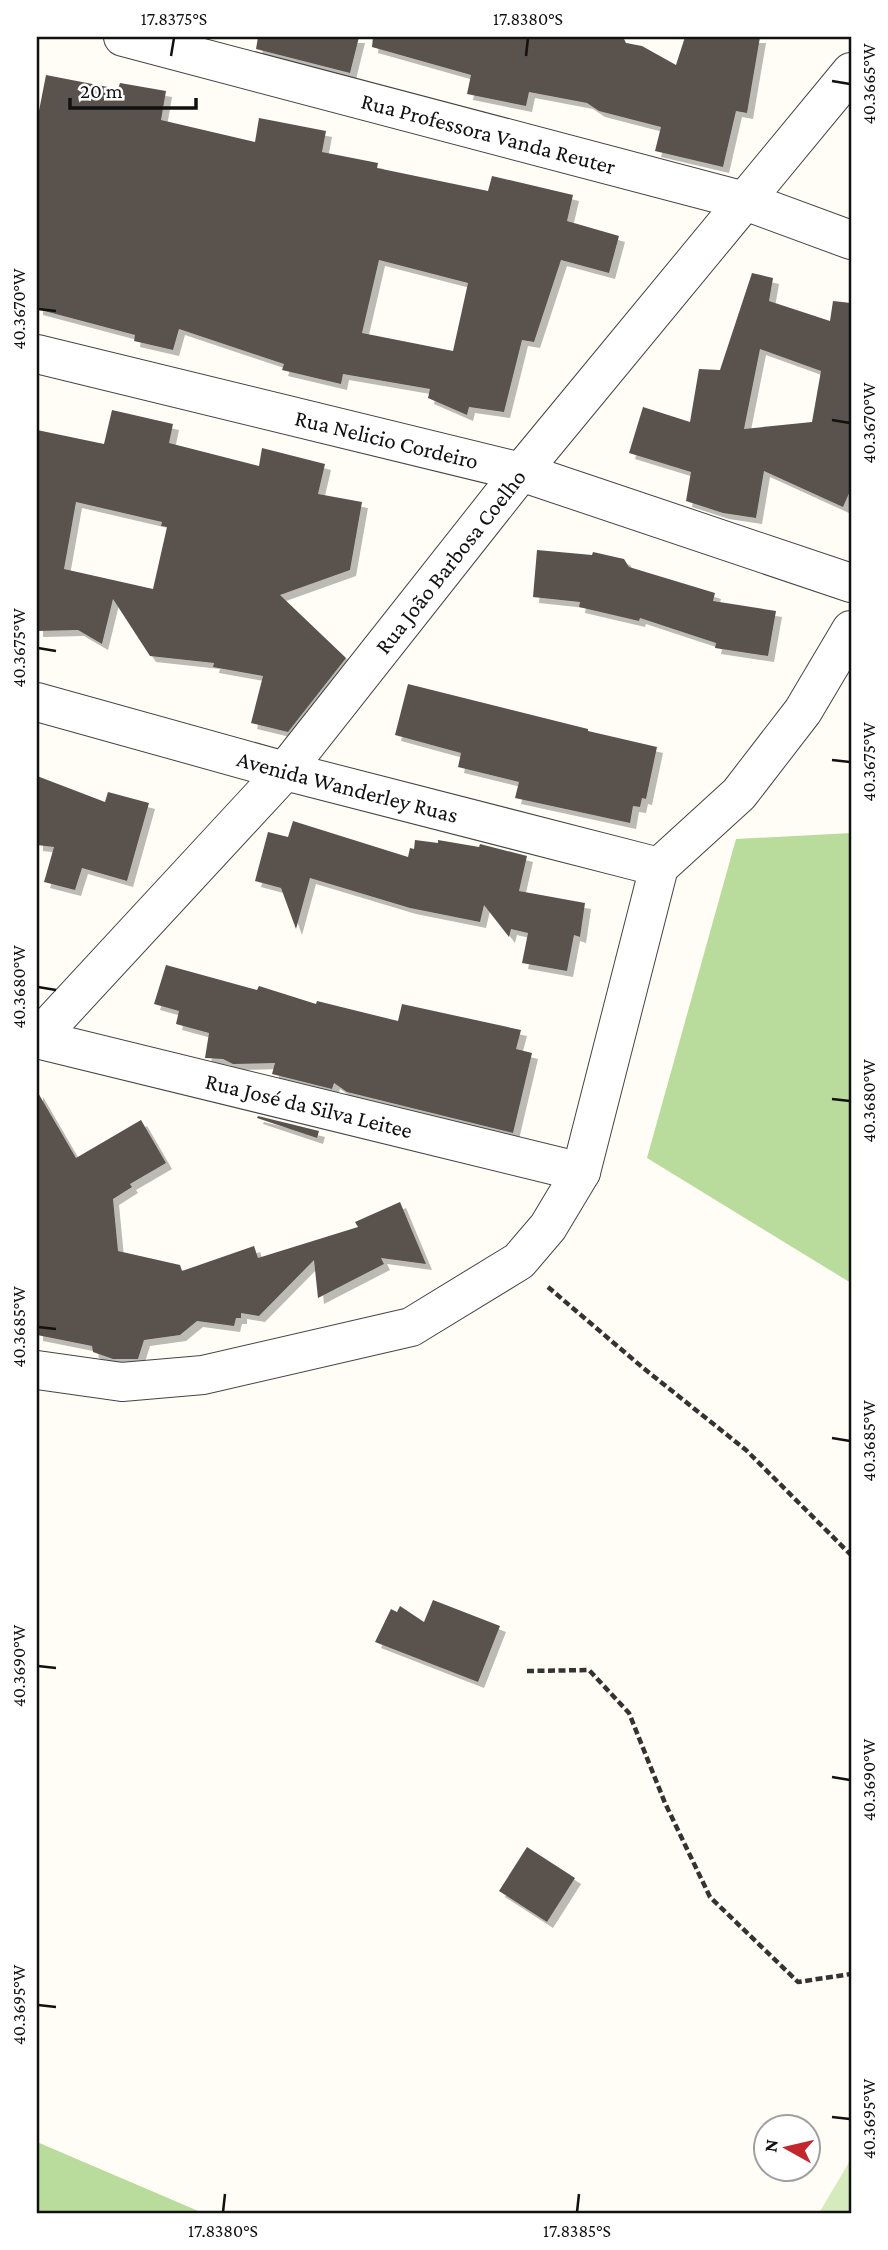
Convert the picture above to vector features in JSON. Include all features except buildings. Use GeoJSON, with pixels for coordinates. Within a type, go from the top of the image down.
{"type":"FeatureCollection","features":[{"type":"Feature","properties":{"kind":"street","name":"Rua Professora Vanda Reuter"},"geometry":{"type":"LineString","coordinates":[[123,37],[745,201],[851,240]]}},
{"type":"Feature","properties":{"kind":"street","name":"Rua João Barbosa Coelho"},"geometry":{"type":"LineString","coordinates":[[37,1039],[285,771],[521,472],[851,72]]}},
{"type":"Feature","properties":{"kind":"street","name":"Rua Nelicio Cordeiro"},"geometry":{"type":"LineString","coordinates":[[37,354],[521,472],[851,583]]}},
{"type":"Feature","properties":{"kind":"street"},"geometry":{"type":"LineString","coordinates":[[37,1370],[122,1382],[203,1376],[411,1327],[519,1261],[548,1227],[581,1172],[659,867],[739,794],[803,711],[851,630]]}},
{"type":"Feature","properties":{"kind":"street","name":"Avenida Wanderley Ruas"},"geometry":{"type":"LineString","coordinates":[[37,702],[285,771],[659,867]]}},
{"type":"Feature","properties":{"kind":"street","name":"Rua José da Silva Leitee"},"geometry":{"type":"LineString","coordinates":[[37,1039],[581,1172]]}},
{"type":"Feature","properties":{"kind":"path"},"geometry":{"type":"LineString","coordinates":[[519,1261],[642,1367],[746,1450],[851,1555]]}},
{"type":"Feature","properties":{"kind":"path"},"geometry":{"type":"LineString","coordinates":[[527,1671],[589,1670],[629,1713],[665,1803],[710,1897],[798,1982],[851,1974]]}},
{"type":"Feature","properties":{"kind":"green space"},"geometry":{"type":"Polygon","coordinates":[[[851,833],[851,1283],[647,1158],[736,839],[851,833]]]}},
{"type":"Feature","properties":{"kind":"green space"},"geometry":{"type":"Polygon","coordinates":[[[37,2142],[203,2213],[37,2213],[37,2142]]]}},
{"type":"Feature","properties":{"kind":"green space"},"geometry":{"type":"Polygon","coordinates":[[[851,2159],[851,2213],[819,2213],[851,2159]]]}}]}
